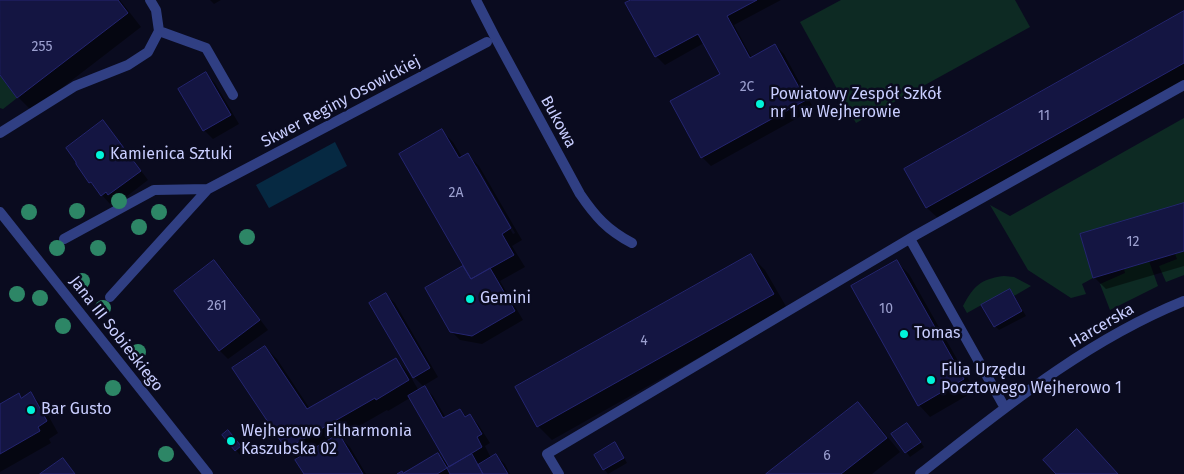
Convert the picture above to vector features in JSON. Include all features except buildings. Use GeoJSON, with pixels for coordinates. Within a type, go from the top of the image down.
{"type":"FeatureCollection","features":[{"type":"Feature","properties":{"kind":"street"},"geometry":{"type":"LineString","coordinates":[[0,133],[75,86],[128,65],[148,52],[159,32],[156,10],[150,0]]}},
{"type":"Feature","properties":{"kind":"street","name":"Bukowa"},"geometry":{"type":"LineString","coordinates":[[476,0],[580,194],[602,223],[618,236],[632,243]]}},
{"type":"Feature","properties":{"kind":"street"},"geometry":{"type":"LineString","coordinates":[[159,32],[206,48],[233,95]]}},
{"type":"Feature","properties":{"kind":"street","name":"Skwer Reginy Osowickiej"},"geometry":{"type":"LineString","coordinates":[[110,297],[208,189],[487,42]]}},
{"type":"Feature","properties":{"kind":"street"},"geometry":{"type":"LineString","coordinates":[[560,474],[547,454],[910,239],[1184,85]]}},
{"type":"Feature","properties":{"kind":"street","name":"Skwer Reginy Osowickiej"},"geometry":{"type":"LineString","coordinates":[[64,240],[154,190],[208,189]]}},
{"type":"Feature","properties":{"kind":"street","name":"Jana III Sobieskiego"},"geometry":{"type":"LineString","coordinates":[[0,212],[208,474]]}},
{"type":"Feature","properties":{"kind":"street"},"geometry":{"type":"LineString","coordinates":[[910,239],[1005,408]]}},
{"type":"Feature","properties":{"kind":"street","name":"Harcerska"},"geometry":{"type":"LineString","coordinates":[[920,474],[1052,373],[1122,330],[1184,301]]}},
{"type":"Feature","properties":{"kind":"green space"},"geometry":{"type":"Polygon","coordinates":[[[841,0],[1015,0],[1030,27],[856,123],[800,22],[841,0]]]}},
{"type":"Feature","properties":{"kind":"green space"},"geometry":{"type":"Polygon","coordinates":[[[0,75],[17,98],[3,109],[0,108],[0,75]]]}},
{"type":"Feature","properties":{"kind":"green space"},"geometry":{"type":"Polygon","coordinates":[[[1184,118],[1184,203],[1081,234],[1093,278],[1082,284],[1086,294],[1071,298],[1028,270],[990,205],[1010,216],[1184,118]]]}},
{"type":"Feature","properties":{"kind":"green space"},"geometry":{"type":"Polygon","coordinates":[[[1184,251],[1184,275],[1166,282],[1159,266],[1177,259],[1175,254],[1184,251]]]}},
{"type":"Feature","properties":{"kind":"green space"},"geometry":{"type":"Polygon","coordinates":[[[1149,261],[1158,286],[1110,310],[1100,284],[1125,273],[1124,269],[1149,261]]]}},
{"type":"Feature","properties":{"kind":"green space"},"geometry":{"type":"Polygon","coordinates":[[[1004,276],[1014,277],[1031,286],[1014,296],[1010,289],[967,313],[963,306],[974,289],[989,279],[1004,276]]]}},
{"type":"Feature","properties":{"kind":"water"},"geometry":{"type":"Polygon","coordinates":[[[335,142],[347,166],[269,208],[256,185],[335,142]]]}},
{"type":"Feature","properties":{"kind":"place","name":"Powiatowy Zespół Szkół nr 1 w Wejherowie"},"geometry":{"type":"Point","coordinates":[760,104]}},
{"type":"Feature","properties":{"kind":"place","name":"Kamienica Sztuki"},"geometry":{"type":"Point","coordinates":[100,155]}},
{"type":"Feature","properties":{"kind":"place","name":"Gemini"},"geometry":{"type":"Point","coordinates":[470,299]}},
{"type":"Feature","properties":{"kind":"place","name":"Tomas"},"geometry":{"type":"Point","coordinates":[904,334]}},
{"type":"Feature","properties":{"kind":"place","name":"Filia Urzędu Pocztowego Wejherowo 1"},"geometry":{"type":"Point","coordinates":[931,380]}},
{"type":"Feature","properties":{"kind":"place","name":"Bar Gusto"},"geometry":{"type":"Point","coordinates":[31,410]}},
{"type":"Feature","properties":{"kind":"place","name":"Wejherowo Filharmonia Kaszubska 02"},"geometry":{"type":"Point","coordinates":[231,441]}}]}
